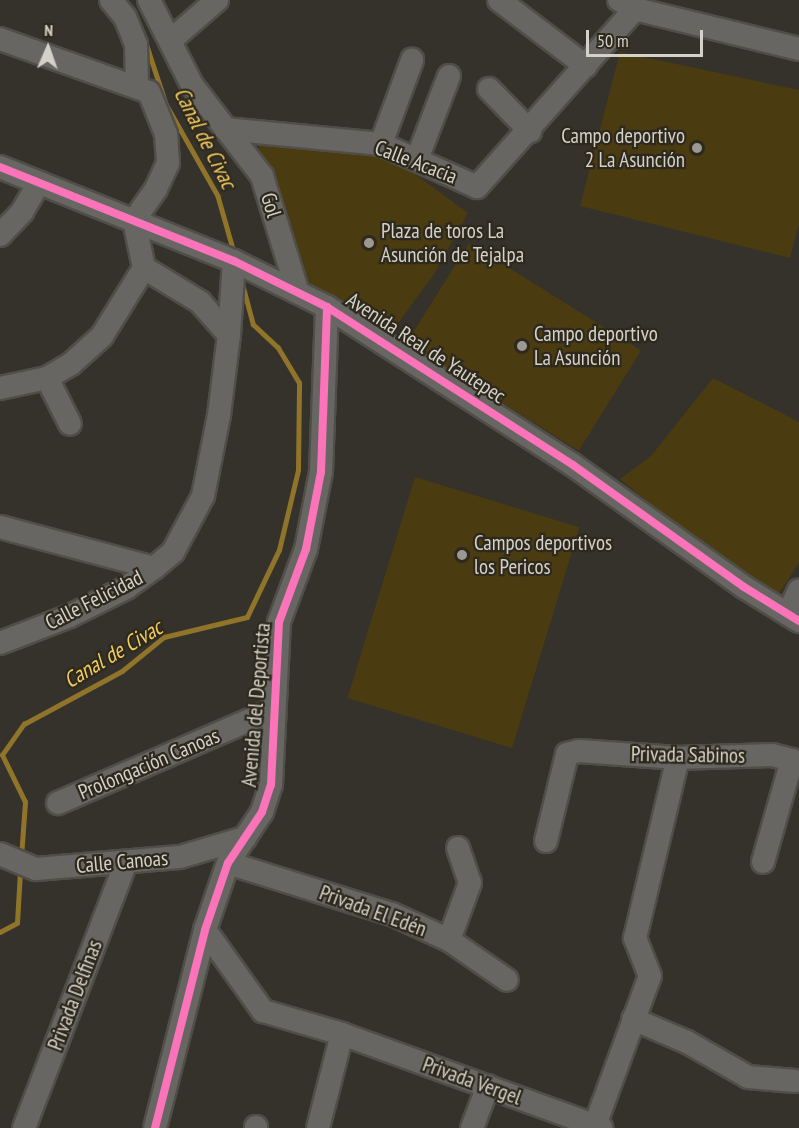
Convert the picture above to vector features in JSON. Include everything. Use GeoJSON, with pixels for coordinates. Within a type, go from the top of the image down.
{"type":"FeatureCollection","features":[{"type":"Feature","properties":{"kind":"street"},"geometry":{"type":"LineString","coordinates":[[0,388],[47,378],[71,364],[102,336],[144,268],[134,220],[156,189],[168,164],[166,134],[143,89],[136,44],[125,17],[111,0]]}},
{"type":"Feature","properties":{"kind":"street","name":"Gol"},"geometry":{"type":"LineString","coordinates":[[149,0],[192,85],[262,176],[290,286]]}},
{"type":"Feature","properties":{"kind":"street"},"geometry":{"type":"LineString","coordinates":[[171,40],[217,0]]}},
{"type":"Feature","properties":{"kind":"street"},"geometry":{"type":"LineString","coordinates":[[499,0],[586,66]]}},
{"type":"Feature","properties":{"kind":"street"},"geometry":{"type":"LineString","coordinates":[[627,4],[799,49]]}},
{"type":"Feature","properties":{"kind":"street","name":"Calle Acacia"},"geometry":{"type":"LineString","coordinates":[[225,129],[381,144],[477,187],[530,131],[586,66],[627,4]]}},
{"type":"Feature","properties":{"kind":"street"},"geometry":{"type":"LineString","coordinates":[[0,39],[143,89]]}},
{"type":"Feature","properties":{"kind":"street"},"geometry":{"type":"LineString","coordinates":[[381,144],[412,60]]}},
{"type":"Feature","properties":{"kind":"street"},"geometry":{"type":"LineString","coordinates":[[417,159],[449,76]]}},
{"type":"Feature","properties":{"kind":"street"},"geometry":{"type":"LineString","coordinates":[[489,89],[530,131]]}},
{"type":"Feature","properties":{"kind":"street","name":"Avenida Real de Yautepec"},"geometry":{"type":"LineString","coordinates":[[0,167],[235,261],[290,286],[327,307],[573,465],[744,587],[794,617]]}},
{"type":"Feature","properties":{"kind":"street"},"geometry":{"type":"LineString","coordinates":[[0,235],[22,212],[39,182]]}},
{"type":"Feature","properties":{"kind":"street","name":"Calle Felicidad"},"geometry":{"type":"LineString","coordinates":[[0,643],[70,616],[126,588],[173,552],[203,496],[219,415],[235,261]]}},
{"type":"Feature","properties":{"kind":"street"},"geometry":{"type":"LineString","coordinates":[[144,268],[200,302],[229,335]]}},
{"type":"Feature","properties":{"kind":"street","name":"Avenida del Deportista"},"geometry":{"type":"LineString","coordinates":[[155,1128],[205,930],[228,863],[262,812],[271,786],[279,622],[306,549],[321,472],[327,307]]}},
{"type":"Feature","properties":{"kind":"street"},"geometry":{"type":"LineString","coordinates":[[47,378],[70,424]]}},
{"type":"Feature","properties":{"kind":"street"},"geometry":{"type":"LineString","coordinates":[[0,527],[154,568]]}},
{"type":"Feature","properties":{"kind":"street"},"geometry":{"type":"LineString","coordinates":[[794,617],[799,590]]}},
{"type":"Feature","properties":{"kind":"street","name":"Prolongación Canoas"},"geometry":{"type":"LineString","coordinates":[[58,803],[273,710]]}},
{"type":"Feature","properties":{"kind":"street","name":"Privada Sabinos"},"geometry":{"type":"LineString","coordinates":[[546,841],[567,754],[579,751],[678,758],[772,755],[792,760],[763,862]]}},
{"type":"Feature","properties":{"kind":"street"},"geometry":{"type":"LineString","coordinates":[[597,1127],[650,976],[635,938],[678,758]]}},
{"type":"Feature","properties":{"kind":"street","name":"Calle Canoas"},"geometry":{"type":"LineString","coordinates":[[0,854],[36,869],[180,857],[245,838]]}},
{"type":"Feature","properties":{"kind":"street"},"geometry":{"type":"LineString","coordinates":[[449,940],[470,883],[458,848]]}},
{"type":"Feature","properties":{"kind":"street","name":"Privada Delfinas"},"geometry":{"type":"LineString","coordinates":[[24,1128],[126,862]]}},
{"type":"Feature","properties":{"kind":"street","name":"Privada El Edén"},"geometry":{"type":"LineString","coordinates":[[228,863],[392,914],[449,940],[507,980]]}},
{"type":"Feature","properties":{"kind":"street","name":"Privada Vergel"},"geometry":{"type":"LineString","coordinates":[[205,930],[263,1011],[342,1034],[597,1127]]}},
{"type":"Feature","properties":{"kind":"street"},"geometry":{"type":"LineString","coordinates":[[633,1019],[687,1042],[748,1077],[795,1081]]}},
{"type":"Feature","properties":{"kind":"street"},"geometry":{"type":"LineString","coordinates":[[318,1128],[342,1034]]}},
{"type":"Feature","properties":{"kind":"street"},"geometry":{"type":"LineString","coordinates":[[472,1128],[488,1086]]}},
{"type":"Feature","properties":{"kind":"shaded area","name":"Campo deportivo 2 La Asunción"},"geometry":{"type":"Polygon","coordinates":[[[620,52],[799,90],[799,224],[790,258],[580,206],[620,52]]]}},
{"type":"Feature","properties":{"kind":"shaded area","name":"Plaza de toros La Asunción de Tejalpa"},"geometry":{"type":"Polygon","coordinates":[[[256,137],[373,154],[404,166],[468,213],[434,274],[388,337],[300,286],[256,137]]]}},
{"type":"Feature","properties":{"kind":"shaded area","name":"Campo deportivo La Asunción"},"geometry":{"type":"Polygon","coordinates":[[[469,243],[641,351],[579,451],[406,343],[469,243]]]}},
{"type":"Feature","properties":{"kind":"shaded area"},"geometry":{"type":"Polygon","coordinates":[[[713,378],[799,422],[799,563],[775,599],[715,557],[620,479],[651,456],[713,378]]]}},
{"type":"Feature","properties":{"kind":"shaded area"},"geometry":{"type":"Polygon","coordinates":[[[415,477],[579,527],[512,748],[347,698],[415,477]]]}},
{"type":"Feature","properties":{"kind":"waterway","name":"Canal de Civac"},"geometry":{"type":"LineString","coordinates":[[146,43],[166,104],[218,196],[234,252]]}},
{"type":"Feature","properties":{"kind":"waterway","name":"Canal de Civac"},"geometry":{"type":"LineString","coordinates":[[21,857],[25,802],[2,755],[24,724],[122,671],[164,637],[247,617],[279,550],[298,470],[299,383],[278,348],[253,325],[242,284]]}},
{"type":"Feature","properties":{"kind":"waterway","name":"Canal de Civac"},"geometry":{"type":"LineString","coordinates":[[0,932],[17,923],[20,871]]}},
{"type":"Feature","properties":{"kind":"cycle path"},"geometry":{"type":"LineString","coordinates":[[0,167],[234,261],[327,307],[573,465],[744,587],[799,621]]}},
{"type":"Feature","properties":{"kind":"cycle path"},"geometry":{"type":"LineString","coordinates":[[155,1128],[205,930],[228,863],[262,812],[271,785],[279,622],[306,549],[321,472],[327,307]]}},
{"type":"Feature","properties":{"kind":"place","name":"Campo deportivo 2 La Asunción"},"geometry":{"type":"Point","coordinates":[697,148]}},
{"type":"Feature","properties":{"kind":"place","name":"Plaza de toros La Asunción de Tejalpa"},"geometry":{"type":"Point","coordinates":[369,243]}},
{"type":"Feature","properties":{"kind":"place","name":"Campo deportivo La Asunción"},"geometry":{"type":"Point","coordinates":[522,346]}},
{"type":"Feature","properties":{"kind":"place","name":"Campos deportivos los Pericos"},"geometry":{"type":"Point","coordinates":[462,555]}}]}
